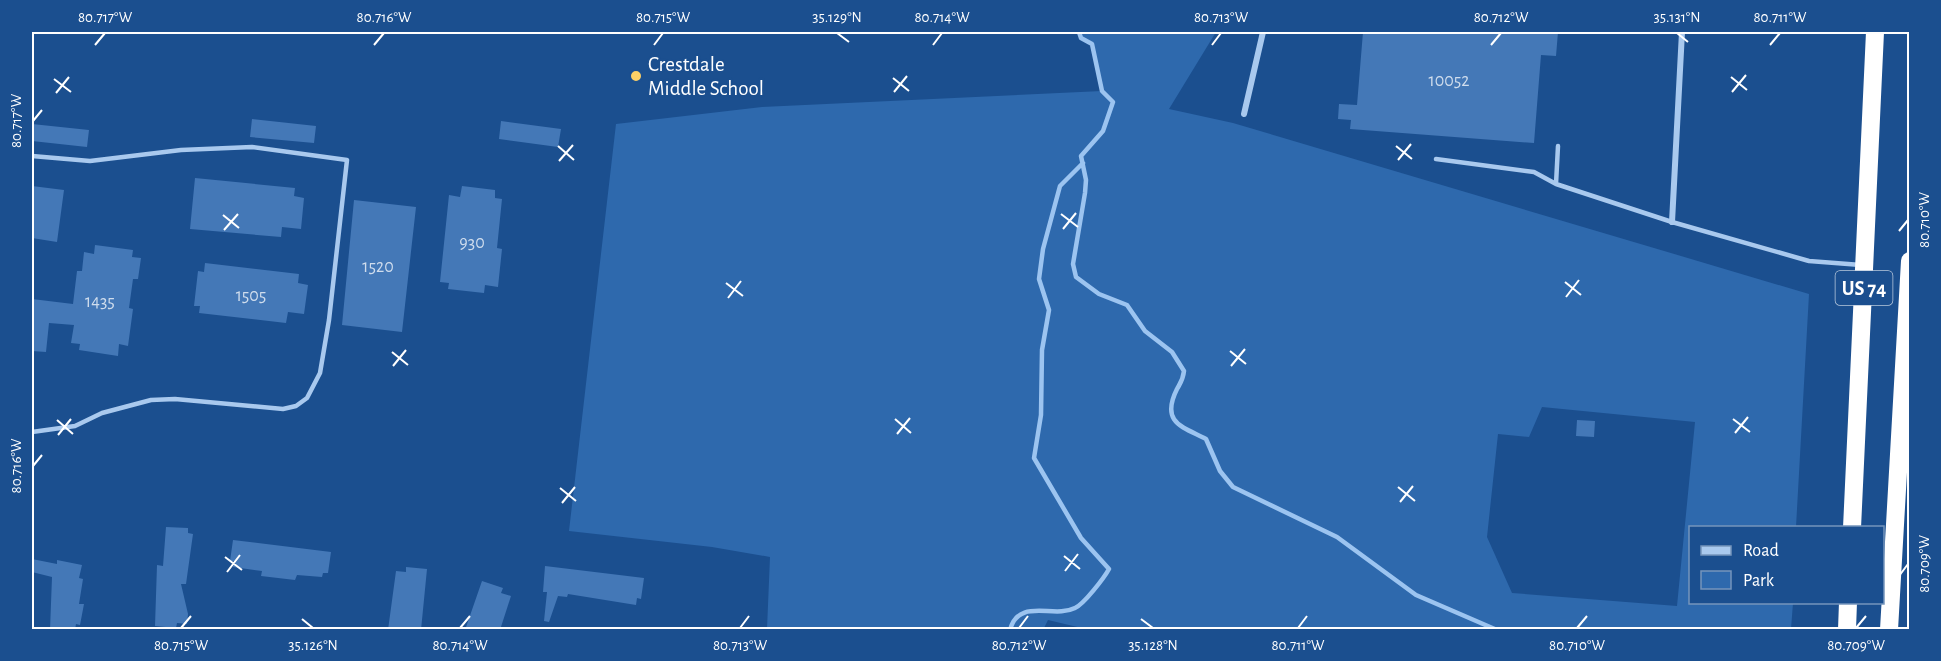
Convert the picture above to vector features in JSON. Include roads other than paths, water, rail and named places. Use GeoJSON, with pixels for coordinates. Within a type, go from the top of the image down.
{"type":"FeatureCollection","features":[{"type":"Feature","properties":{"kind":"highway","name":"US 74"},"geometry":{"type":"LineString","coordinates":[[1852,526],[1875,32]]}},
{"type":"Feature","properties":{"kind":"highway","name":"US 74"},"geometry":{"type":"LineString","coordinates":[[1889,630],[1910,261]]}},
{"type":"Feature","properties":{"kind":"highway"},"geometry":{"type":"LineString","coordinates":[[1847,630],[1848,604]]}},
{"type":"Feature","properties":{"kind":"street"},"geometry":{"type":"LineString","coordinates":[[1244,114],[1263,32]]}},
{"type":"Feature","properties":{"kind":"street"},"geometry":{"type":"LineString","coordinates":[[1672,222],[1682,32]]}},
{"type":"Feature","properties":{"kind":"lane"},"geometry":{"type":"LineString","coordinates":[[1556,184],[1558,146]]}},
{"type":"Feature","properties":{"kind":"lane"},"geometry":{"type":"LineString","coordinates":[[32,156],[90,161],[181,150],[252,147],[347,160],[329,320],[320,372],[307,398],[296,406],[283,409],[175,399],[151,400],[102,413],[75,426],[32,432]]}},
{"type":"Feature","properties":{"kind":"lane"},"geometry":{"type":"LineString","coordinates":[[1436,159],[1534,172],[1556,184],[1672,222],[1809,261],[1865,265]]}},
{"type":"Feature","properties":{"kind":"waterway"},"geometry":{"type":"LineString","coordinates":[[1079,32],[1081,38],[1092,44],[1102,91],[1113,102],[1103,131],[1081,156],[1086,180],[1073,264],[1076,277],[1099,294],[1127,305],[1145,331],[1172,352],[1184,371],[1172,400],[1171,409],[1176,422],[1206,439],[1220,471],[1233,487],[1337,537],[1416,595],[1497,630]]}},
{"type":"Feature","properties":{"kind":"waterway"},"geometry":{"type":"LineString","coordinates":[[1010,630],[1014,620],[1029,611],[1066,611],[1079,606],[1109,569],[1081,538],[1034,458],[1041,415],[1042,350],[1049,310],[1039,279],[1043,249],[1060,186],[1083,163]]}},
{"type":"Feature","properties":{"kind":"place","name":"Crestdale Middle School"},"geometry":{"type":"Point","coordinates":[636,76]}}]}
